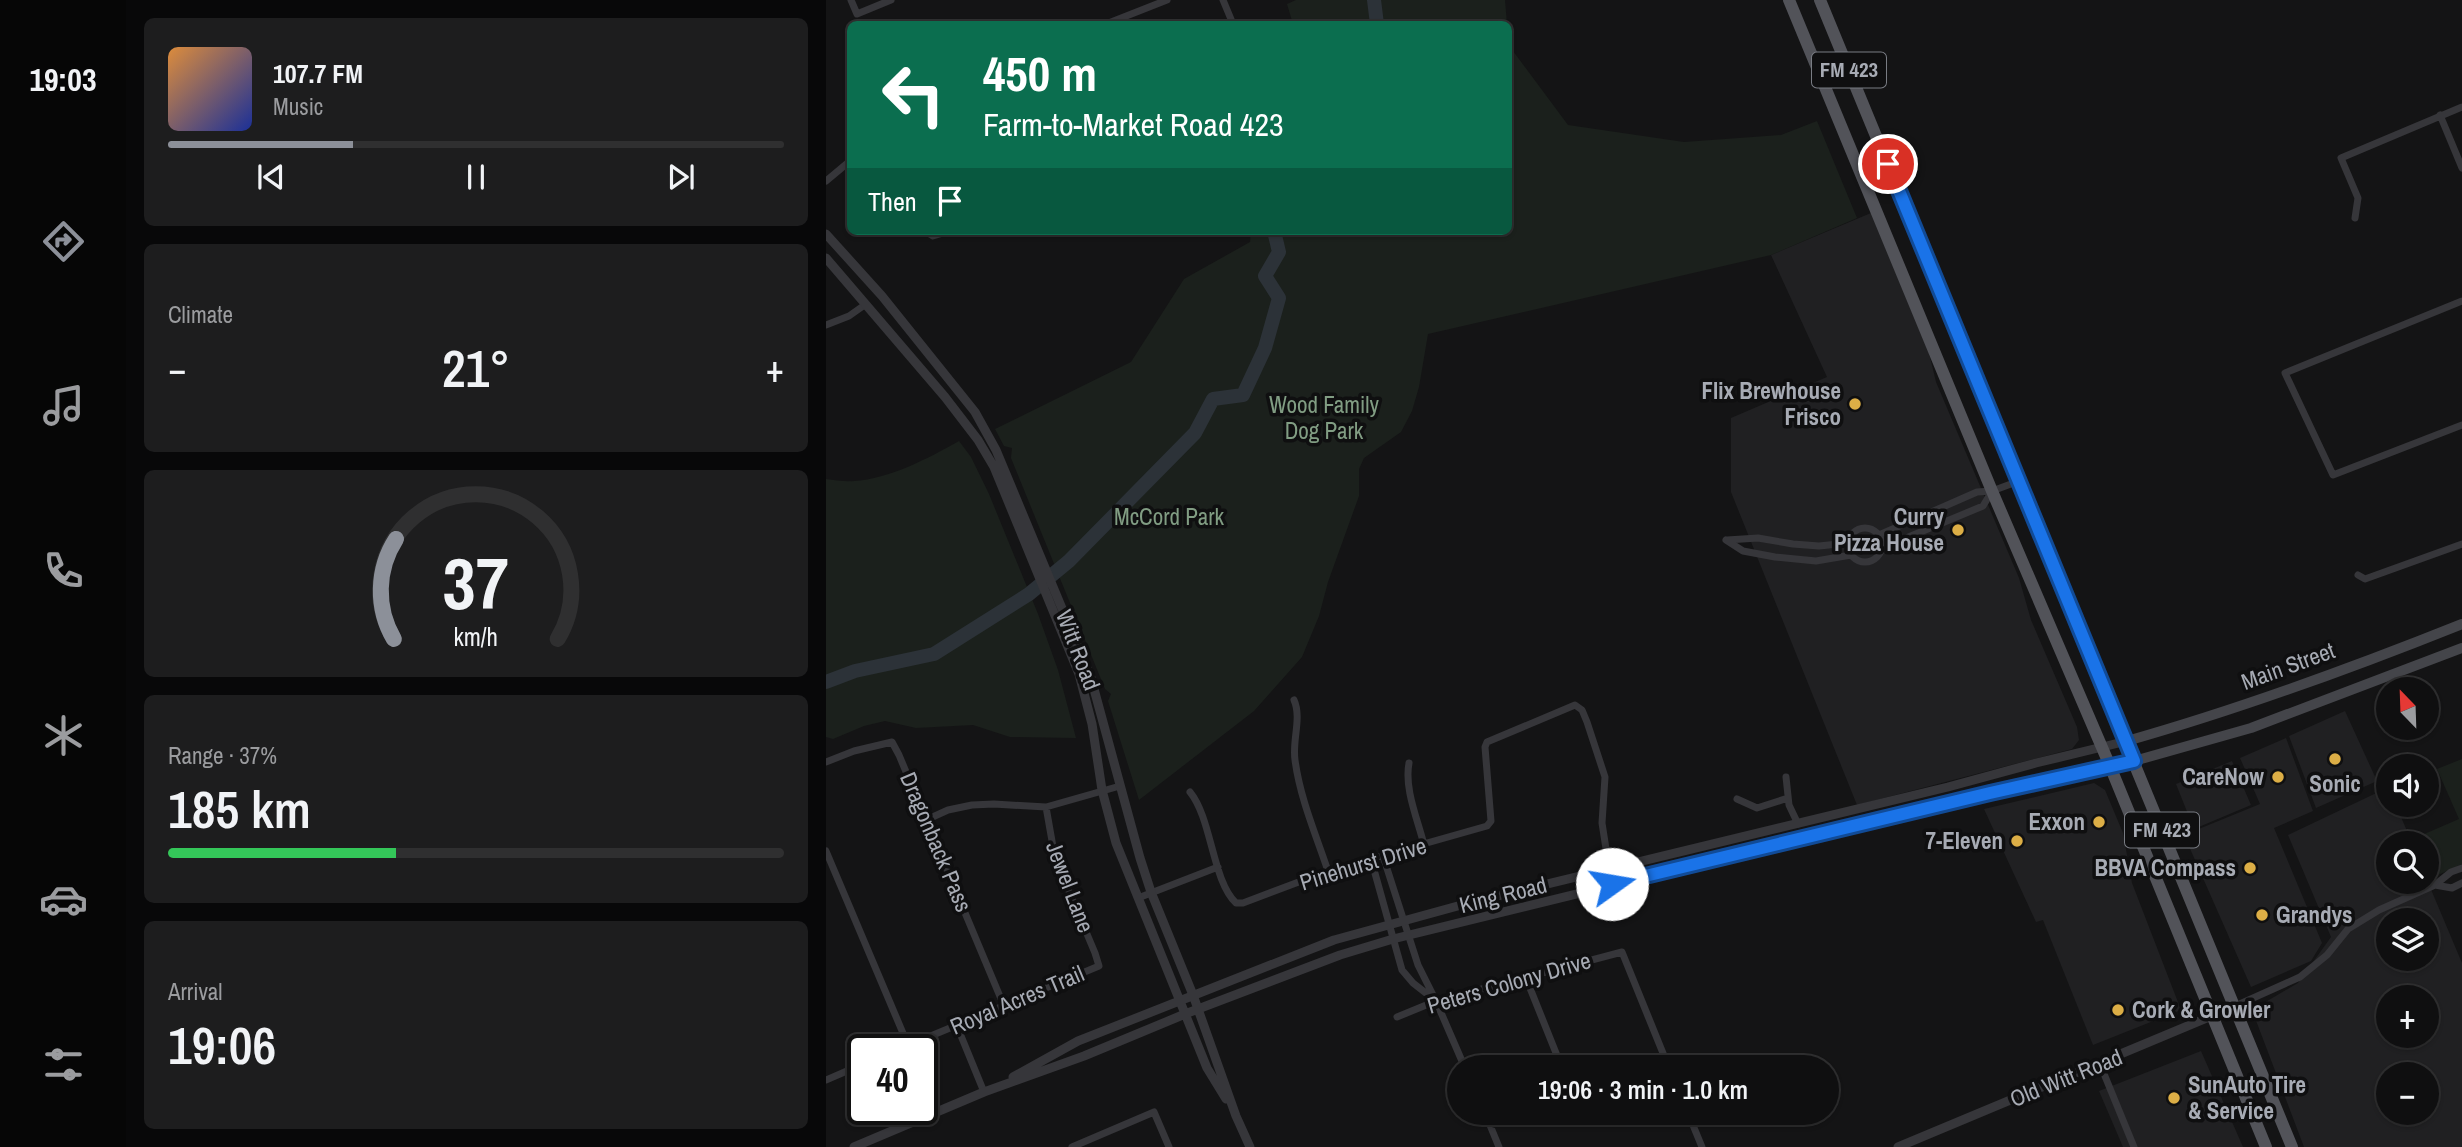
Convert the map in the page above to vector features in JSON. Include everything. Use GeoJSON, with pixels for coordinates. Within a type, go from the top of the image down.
{"type":"FeatureCollection","features":[{"type":"Feature","properties":{"kind":"main road","name":"FM 423"},"geometry":{"type":"LineString","coordinates":[[1789,0],[1992,491],[2110,766],[2266,1147]]}},
{"type":"Feature","properties":{"kind":"main road","name":"FM 423"},"geometry":{"type":"LineString","coordinates":[[1820,0],[2292,1147]]}},
{"type":"Feature","properties":{"kind":"main road","name":"Main Street"},"geometry":{"type":"LineString","coordinates":[[2127,741],[2198,721],[2462,624]]}},
{"type":"Feature","properties":{"kind":"main road","name":"Main Street"},"geometry":{"type":"LineString","coordinates":[[2134,761],[2251,728],[2462,648]]}},
{"type":"Feature","properties":{"kind":"street"},"geometry":{"type":"LineString","coordinates":[[851,0],[857,14],[891,0]]}},
{"type":"Feature","properties":{"kind":"street"},"geometry":{"type":"LineString","coordinates":[[1114,21],[1167,0]]}},
{"type":"Feature","properties":{"kind":"street"},"geometry":{"type":"LineString","coordinates":[[1223,0],[1232,21]]}},
{"type":"Feature","properties":{"kind":"street"},"geometry":{"type":"LineString","coordinates":[[2355,218],[2358,198],[2341,158],[2462,107]]}},
{"type":"Feature","properties":{"kind":"street"},"geometry":{"type":"LineString","coordinates":[[2440,115],[2462,168]]}},
{"type":"Feature","properties":{"kind":"street"},"geometry":{"type":"LineString","coordinates":[[826,181],[847,164]]}},
{"type":"Feature","properties":{"kind":"street","name":"Witt Road"},"geometry":{"type":"LineString","coordinates":[[826,234],[880,293],[975,412],[996,450],[1089,690],[1151,892],[1250,1147]]}},
{"type":"Feature","properties":{"kind":"street","name":"Witt Road"},"geometry":{"type":"LineString","coordinates":[[826,258],[978,440],[1023,523]]}},
{"type":"Feature","properties":{"kind":"street"},"geometry":{"type":"LineString","coordinates":[[826,325],[849,316],[880,293]]}},
{"type":"Feature","properties":{"kind":"street"},"geometry":{"type":"LineString","coordinates":[[2462,302],[2285,373],[2333,475],[2462,425]]}},
{"type":"Feature","properties":{"kind":"street"},"geometry":{"type":"LineString","coordinates":[[1879,535],[1977,492],[1992,491],[2019,481]]}},
{"type":"Feature","properties":{"kind":"street"},"geometry":{"type":"LineString","coordinates":[[1882,548],[1879,535],[1864,528],[1853,532],[1848,542],[1851,555],[1861,562],[1867,562],[1876,558],[1882,548],[1983,506],[1992,491]]}},
{"type":"Feature","properties":{"kind":"street"},"geometry":{"type":"LineString","coordinates":[[1848,542],[1819,546],[1758,538],[1727,540],[1742,551],[1775,557],[1816,561],[1851,555]]}},
{"type":"Feature","properties":{"kind":"street"},"geometry":{"type":"LineString","coordinates":[[2358,575],[2365,579],[2462,544]]}},
{"type":"Feature","properties":{"kind":"street","name":"Witt Road"},"geometry":{"type":"LineString","coordinates":[[1089,690],[1102,790],[1116,843],[1207,1068],[1236,1116]]}},
{"type":"Feature","properties":{"kind":"street"},"geometry":{"type":"LineString","coordinates":[[1294,700],[1297,716],[1294,757],[1328,871]]}},
{"type":"Feature","properties":{"kind":"street","name":"Pinehurst Drive"},"geometry":{"type":"LineString","coordinates":[[1218,867],[1230,896],[1236,903],[1249,901],[1328,871],[1489,824],[1491,821],[1485,747],[1487,742],[1575,705],[1582,710],[1605,777],[1602,823],[1609,868]]}},
{"type":"Feature","properties":{"kind":"street","name":"King Road"},"geometry":{"type":"LineString","coordinates":[[984,1092],[1078,1041],[1334,940],[1609,868],[1798,824],[2127,741]]}},
{"type":"Feature","properties":{"kind":"street","name":"Dragonback Pass"},"geometry":{"type":"LineString","coordinates":[[826,762],[854,751],[892,743],[1004,1006]]}},
{"type":"Feature","properties":{"kind":"street","name":"King Road"},"geometry":{"type":"LineString","coordinates":[[854,1147],[984,1092],[1084,1056],[1185,1014],[1340,955],[1393,939],[1990,793],[2134,761]]}},
{"type":"Feature","properties":{"kind":"street"},"geometry":{"type":"LineString","coordinates":[[1409,763],[1407,774],[1424,845]]}},
{"type":"Feature","properties":{"kind":"street"},"geometry":{"type":"LineString","coordinates":[[1786,777],[1789,805],[1802,839]]}},
{"type":"Feature","properties":{"kind":"street"},"geometry":{"type":"LineString","coordinates":[[1985,777],[1990,793]]}},
{"type":"Feature","properties":{"kind":"street"},"geometry":{"type":"LineString","coordinates":[[926,820],[948,810],[972,805],[1046,807],[1120,786]]}},
{"type":"Feature","properties":{"kind":"street"},"geometry":{"type":"LineString","coordinates":[[1138,898],[1218,867],[1199,807],[1190,792]]}},
{"type":"Feature","properties":{"kind":"street"},"geometry":{"type":"LineString","coordinates":[[1737,799],[1757,808],[1788,799]]}},
{"type":"Feature","properties":{"kind":"street","name":"Jewel Lane"},"geometry":{"type":"LineString","coordinates":[[1046,807],[1055,858],[1099,965]]}},
{"type":"Feature","properties":{"kind":"street"},"geometry":{"type":"LineString","coordinates":[[826,851],[903,1034]]}},
{"type":"Feature","properties":{"kind":"street"},"geometry":{"type":"LineString","coordinates":[[1383,856],[1418,965],[1459,1055]]}},
{"type":"Feature","properties":{"kind":"street"},"geometry":{"type":"LineString","coordinates":[[1371,859],[1402,970],[1413,983],[1436,1001]]}},
{"type":"Feature","properties":{"kind":"street"},"geometry":{"type":"LineString","coordinates":[[1609,868],[1612,884]]}},
{"type":"Feature","properties":{"kind":"street"},"geometry":{"type":"LineString","coordinates":[[2439,882],[2451,872],[2462,868]]}},
{"type":"Feature","properties":{"kind":"street"},"geometry":{"type":"LineString","coordinates":[[2439,886],[2452,888],[2462,883]]}},
{"type":"Feature","properties":{"kind":"street"},"geometry":{"type":"LineString","coordinates":[[2234,1007],[2300,977],[2327,955],[2347,929],[2379,910],[2415,894]]}},
{"type":"Feature","properties":{"kind":"street","name":"Peters Colony Drive"},"geometry":{"type":"LineString","coordinates":[[1397,1017],[1436,1001],[1622,952],[1664,1055]]}},
{"type":"Feature","properties":{"kind":"street","name":"Royal Acres Trail"},"geometry":{"type":"LineString","coordinates":[[936,1034],[1099,965]]}},
{"type":"Feature","properties":{"kind":"street"},"geometry":{"type":"LineString","coordinates":[[1526,978],[1557,1055]]}},
{"type":"Feature","properties":{"kind":"street","name":"Old Witt Road"},"geometry":{"type":"LineString","coordinates":[[1898,1147],[2234,1007]]}},
{"type":"Feature","properties":{"kind":"street"},"geometry":{"type":"LineString","coordinates":[[957,1026],[984,1092]]}},
{"type":"Feature","properties":{"kind":"street"},"geometry":{"type":"LineString","coordinates":[[2099,1064],[2134,1147]]}},
{"type":"Feature","properties":{"kind":"street"},"geometry":{"type":"LineString","coordinates":[[826,1080],[847,1071]]}},
{"type":"Feature","properties":{"kind":"street"},"geometry":{"type":"LineString","coordinates":[[1072,1147],[1154,1112],[1169,1147]]}},
{"type":"Feature","properties":{"kind":"street"},"geometry":{"type":"LineString","coordinates":[[1490,1125],[1499,1147]]}},
{"type":"Feature","properties":{"kind":"street"},"geometry":{"type":"LineString","coordinates":[[1693,1125],[1702,1147]]}},
{"type":"Feature","properties":{"kind":"shaded area"},"geometry":{"type":"Polygon","coordinates":[[[1871,213],[1929,353],[1936,382],[2019,578],[2031,620],[2077,727],[2079,740],[2072,749],[1857,805],[1731,492],[1731,418],[1827,377],[1771,255],[1871,213]]]}},
{"type":"Feature","properties":{"kind":"shaded area"},"geometry":{"type":"Polygon","coordinates":[[[2345,711],[2376,781],[2316,808],[2289,736],[2345,711]]]}},
{"type":"Feature","properties":{"kind":"shaded area"},"geometry":{"type":"Polygon","coordinates":[[[2286,738],[2313,811],[2274,828],[2322,943],[2311,961],[2251,987],[2184,835],[2260,804],[2240,758],[2286,738]]]}},
{"type":"Feature","properties":{"kind":"shaded area"},"geometry":{"type":"Polygon","coordinates":[[[2232,761],[2251,805],[2194,829],[2176,784],[2232,761]]]}},
{"type":"Feature","properties":{"kind":"shaded area"},"geometry":{"type":"Polygon","coordinates":[[[2094,783],[2105,790],[2123,833],[2132,883],[2181,1010],[2093,1045],[2043,920],[2036,922],[1984,809],[2094,783]]]}},
{"type":"Feature","properties":{"kind":"shaded area"},"geometry":{"type":"Polygon","coordinates":[[[2376,793],[2376,817],[2401,817],[2407,831],[2376,831],[2376,894],[2433,894],[2439,908],[2376,908],[2376,971],[2439,971],[2439,908],[2462,963],[2462,1147],[2304,1147],[2252,1010],[2298,983],[2331,937],[2288,835],[2376,793]]]}},
{"type":"Feature","properties":{"kind":"shaded area"},"geometry":{"type":"Polygon","coordinates":[[[2201,1051],[2243,1147],[2123,1147],[2099,1091],[2201,1051]]]}},
{"type":"Feature","properties":{"kind":"green space"},"geometry":{"type":"Polygon","coordinates":[[[1296,0],[1505,0],[1507,21],[1292,21],[1287,4],[1296,0]]]}},
{"type":"Feature","properties":{"kind":"green space","name":"McCord Park"},"geometry":{"type":"Polygon","coordinates":[[[1512,50],[1568,125],[1684,142],[1781,135],[1817,121],[1857,218],[1771,255],[1428,334],[1412,411],[1401,432],[1364,458],[1359,469],[1359,496],[1328,582],[1319,616],[1302,657],[1254,711],[1139,800],[1108,701],[1111,694],[1105,689],[1011,458],[1012,448],[1004,446],[995,429],[1131,362],[1184,279],[1250,242],[1251,235],[1512,235],[1512,50]]]}},
{"type":"Feature","properties":{"kind":"green space"},"geometry":{"type":"Polygon","coordinates":[[[959,441],[971,457],[989,494],[1038,614],[1058,670],[1076,738],[1010,737],[973,725],[916,728],[885,721],[864,726],[833,739],[826,737],[826,479],[851,481],[895,472],[959,441]]]}},
{"type":"Feature","properties":{"kind":"green space"},"geometry":{"type":"Polygon","coordinates":[[[2462,759],[2462,864],[2439,875],[2439,831],[2431,831],[2459,819],[2439,768],[2462,759]]]}},
{"type":"Feature","properties":{"kind":"waterway"},"geometry":{"type":"LineString","coordinates":[[1374,0],[1377,21]]}},
{"type":"Feature","properties":{"kind":"waterway"},"geometry":{"type":"LineString","coordinates":[[826,682],[855,671],[934,654],[1029,594],[1069,561],[1195,433],[1213,399],[1243,395],[1265,348],[1279,298],[1265,276],[1279,252],[1275,235]]}},
{"type":"Feature","properties":{"kind":"place","name":"Flix Brewhouse Frisco"},"geometry":{"type":"Point","coordinates":[1855,404]}},
{"type":"Feature","properties":{"kind":"place","name":"Curry Pizza House"},"geometry":{"type":"Point","coordinates":[1958,530]}},
{"type":"Feature","properties":{"kind":"place","name":"Sonic"},"geometry":{"type":"Point","coordinates":[2335,759]}},
{"type":"Feature","properties":{"kind":"place","name":"CareNow"},"geometry":{"type":"Point","coordinates":[2278,777]}},
{"type":"Feature","properties":{"kind":"place","name":"Exxon"},"geometry":{"type":"Point","coordinates":[2099,822]}},
{"type":"Feature","properties":{"kind":"place","name":"7-Eleven"},"geometry":{"type":"Point","coordinates":[2017,841]}},
{"type":"Feature","properties":{"kind":"place","name":"BBVA Compass"},"geometry":{"type":"Point","coordinates":[2250,868]}},
{"type":"Feature","properties":{"kind":"place","name":"Grandys"},"geometry":{"type":"Point","coordinates":[2262,915]}},
{"type":"Feature","properties":{"kind":"place","name":"Cork & Growler"},"geometry":{"type":"Point","coordinates":[2118,1010]}},
{"type":"Feature","properties":{"kind":"place","name":"SunAuto Tire & Service"},"geometry":{"type":"Point","coordinates":[2174,1098]}},
{"type":"Feature","properties":{"kind":"route"},"geometry":{"type":"LineString","coordinates":[[1612,884],[2134,761],[1888,164]]}},
{"type":"Feature","properties":{"kind":"park label","name":"Wood Family Dog Park"},"geometry":{"type":"Point","coordinates":[1324,418]}}]}
